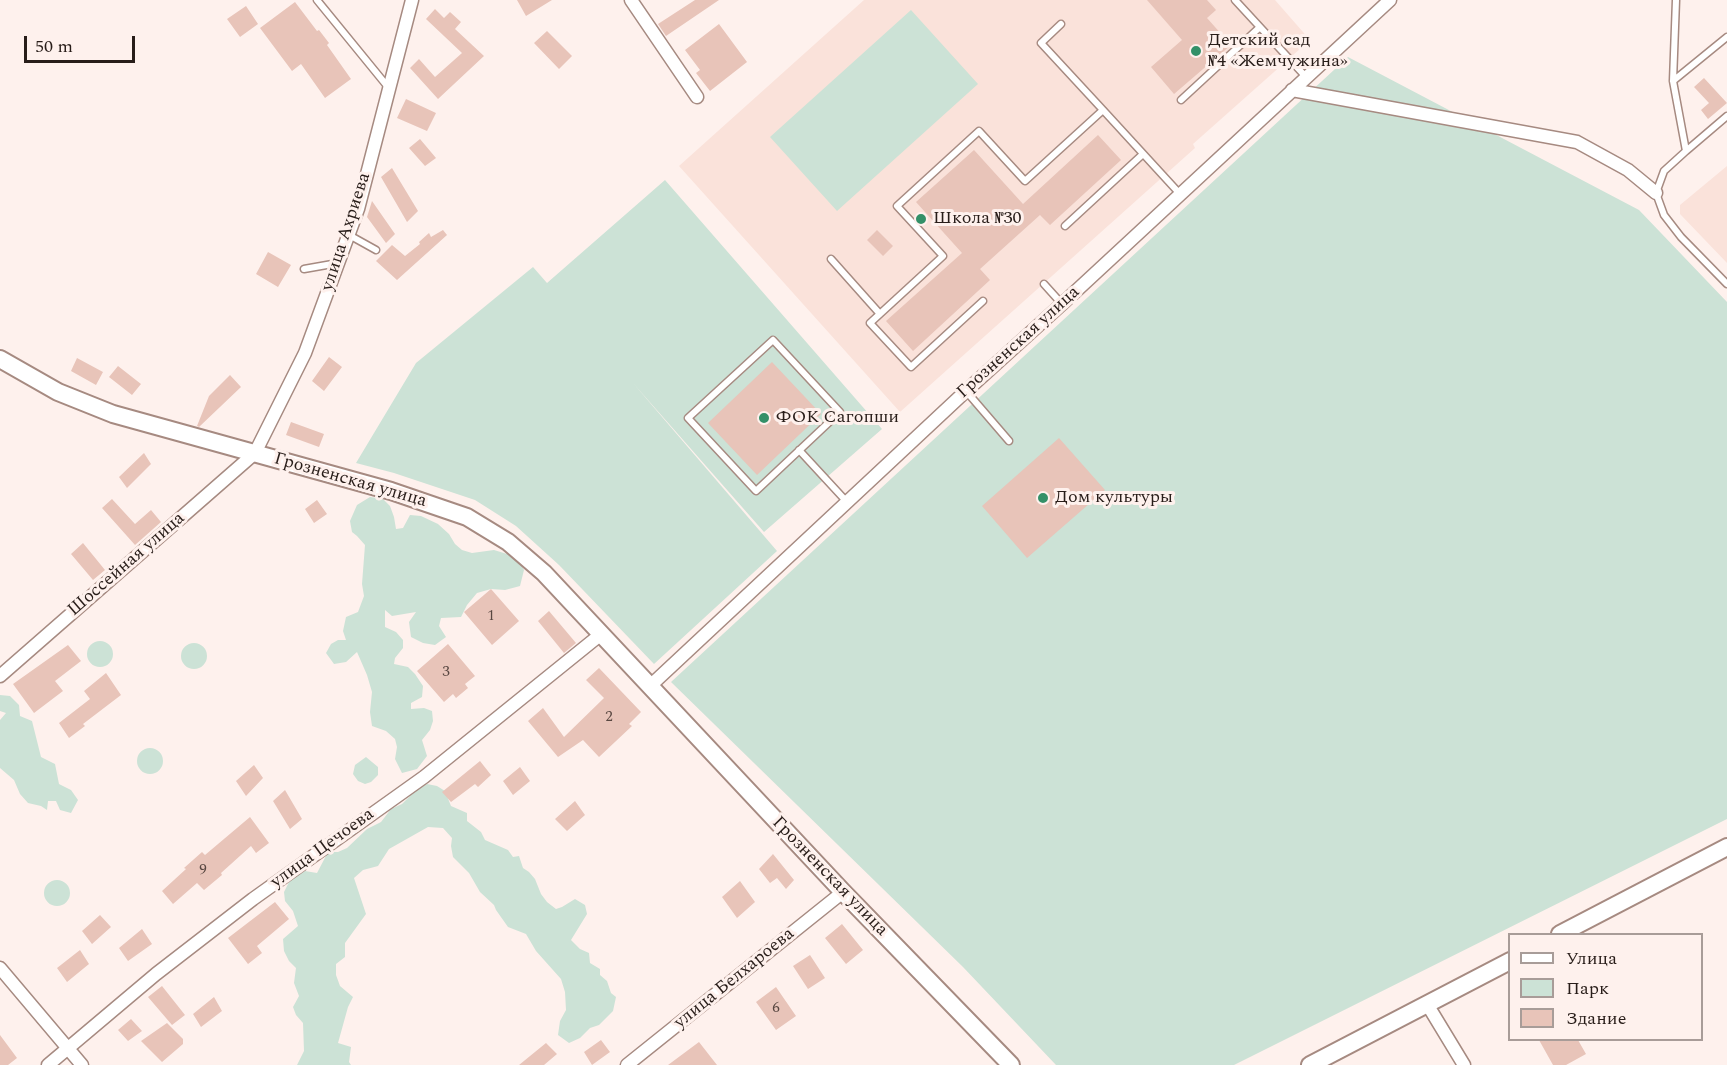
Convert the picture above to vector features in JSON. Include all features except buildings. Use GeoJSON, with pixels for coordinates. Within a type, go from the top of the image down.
{"type":"FeatureCollection","features":[{"type":"Feature","properties":{"kind":"street","name":"улица Ахриева"},"geometry":{"type":"LineString","coordinates":[[255,453],[305,353],[349,235],[358,209],[412,0]]}},
{"type":"Feature","properties":{"kind":"street"},"geometry":{"type":"LineString","coordinates":[[630,0],[697,97]]}},
{"type":"Feature","properties":{"kind":"street","name":"Грозненская улица"},"geometry":{"type":"LineString","coordinates":[[649,687],[1389,0]]}},
{"type":"Feature","properties":{"kind":"street"},"geometry":{"type":"LineString","coordinates":[[1292,90],[1577,142],[1629,170],[1656,193]]}},
{"type":"Feature","properties":{"kind":"street","name":"Грозненская улица"},"geometry":{"type":"LineString","coordinates":[[0,359],[58,392],[113,414],[391,490],[467,517],[508,542],[544,573],[843,892],[1011,1065]]}},
{"type":"Feature","properties":{"kind":"street","name":"Шоссейная улица"},"geometry":{"type":"LineString","coordinates":[[0,676],[255,453]]}},
{"type":"Feature","properties":{"kind":"street","name":"улица Цечоева"},"geometry":{"type":"LineString","coordinates":[[48,1065],[156,974],[253,900],[424,777],[600,635]]}},
{"type":"Feature","properties":{"kind":"street"},"geometry":{"type":"LineString","coordinates":[[1562,933],[1727,847]]}},
{"type":"Feature","properties":{"kind":"street","name":"улица Белхароева"},"geometry":{"type":"LineString","coordinates":[[627,1065],[843,892]]}},
{"type":"Feature","properties":{"kind":"street"},"geometry":{"type":"LineString","coordinates":[[1310,1065],[1508,962]]}},
{"type":"Feature","properties":{"kind":"street"},"geometry":{"type":"LineString","coordinates":[[0,968],[82,1065]]}},
{"type":"Feature","properties":{"kind":"street"},"geometry":{"type":"LineString","coordinates":[[1426,1004],[1464,1065]]}},
{"type":"Feature","properties":{"kind":"lane"},"geometry":{"type":"LineString","coordinates":[[317,0],[389,87]]}},
{"type":"Feature","properties":{"kind":"lane"},"geometry":{"type":"LineString","coordinates":[[1235,0],[1306,77]]}},
{"type":"Feature","properties":{"kind":"lane"},"geometry":{"type":"LineString","coordinates":[[1676,0],[1673,81],[1686,151]]}},
{"type":"Feature","properties":{"kind":"lane"},"geometry":{"type":"LineString","coordinates":[[1061,24],[1041,43],[1180,194]]}},
{"type":"Feature","properties":{"kind":"lane"},"geometry":{"type":"LineString","coordinates":[[1181,100],[1260,27]]}},
{"type":"Feature","properties":{"kind":"lane"},"geometry":{"type":"LineString","coordinates":[[1673,81],[1727,37]]}},
{"type":"Feature","properties":{"kind":"lane"},"geometry":{"type":"LineString","coordinates":[[984,301],[911,367],[870,323],[943,256],[897,206],[979,131],[1025,181],[1103,110]]}},
{"type":"Feature","properties":{"kind":"lane"},"geometry":{"type":"LineString","coordinates":[[1727,116],[1664,171],[1656,193],[1664,215],[1681,237],[1727,284]]}},
{"type":"Feature","properties":{"kind":"lane"},"geometry":{"type":"LineString","coordinates":[[1065,226],[1143,154]]}},
{"type":"Feature","properties":{"kind":"lane"},"geometry":{"type":"LineString","coordinates":[[349,235],[376,250]]}},
{"type":"Feature","properties":{"kind":"lane"},"geometry":{"type":"LineString","coordinates":[[831,259],[880,314]]}},
{"type":"Feature","properties":{"kind":"lane"},"geometry":{"type":"LineString","coordinates":[[304,269],[338,263]]}},
{"type":"Feature","properties":{"kind":"lane"},"geometry":{"type":"LineString","coordinates":[[1044,284],[1062,304]]}},
{"type":"Feature","properties":{"kind":"lane"},"geometry":{"type":"LineString","coordinates":[[773,340],[840,412],[800,450],[756,491],[688,418],[773,340]]}},
{"type":"Feature","properties":{"kind":"lane"},"geometry":{"type":"LineString","coordinates":[[966,391],[1009,441]]}},
{"type":"Feature","properties":{"kind":"lane"},"geometry":{"type":"LineString","coordinates":[[800,450],[847,502]]}},
{"type":"Feature","properties":{"kind":"shaded area","name":"Школа №30"},"geometry":{"type":"Polygon","coordinates":[[[864,0],[1275,0],[1310,40],[1193,144],[1195,148],[900,412],[679,166],[864,0]]]}},
{"type":"Feature","properties":{"kind":"shaded area"},"geometry":{"type":"Polygon","coordinates":[[[1727,166],[1727,263],[1680,214],[1680,205],[1727,166]]]}},
{"type":"Feature","properties":{"kind":"green space"},"geometry":{"type":"Polygon","coordinates":[[[911,10],[978,84],[837,211],[770,137],[911,10]]]}},
{"type":"Feature","properties":{"kind":"green space"},"geometry":{"type":"Polygon","coordinates":[[[1348,57],[1639,210],[1727,302],[1727,819],[1234,1065],[1056,1065],[963,967],[671,682],[1348,57]]]}},
{"type":"Feature","properties":{"kind":"green space"},"geometry":{"type":"Polygon","coordinates":[[[665,180],[882,429],[764,532],[633,383],[777,551],[654,664],[559,565],[516,526],[475,500],[356,463],[416,363],[533,267],[547,283],[665,180]]]}},
{"type":"Feature","properties":{"kind":"green space"},"geometry":{"type":"Polygon","coordinates":[[[370,497],[383,499],[390,506],[396,529],[403,528],[410,515],[421,516],[438,524],[462,550],[472,553],[494,550],[507,554],[519,561],[524,570],[520,586],[477,593],[461,617],[441,618],[439,626],[446,637],[435,645],[423,643],[411,637],[409,622],[416,612],[392,616],[385,610],[385,627],[396,632],[403,640],[403,648],[395,658],[394,664],[408,667],[423,686],[422,697],[411,703],[411,709],[424,708],[432,711],[433,721],[430,730],[422,740],[427,756],[417,769],[402,773],[395,759],[397,747],[395,739],[386,731],[372,726],[370,712],[372,692],[357,652],[346,662],[334,664],[326,653],[331,644],[338,640],[346,640],[343,631],[346,617],[358,612],[364,596],[362,584],[365,545],[352,532],[350,521],[357,505],[370,497]]]}},
{"type":"Feature","properties":{"kind":"green space"},"geometry":{"type":"Polygon","coordinates":[[[100,641],[109,645],[113,654],[109,663],[100,667],[91,663],[87,654],[91,645],[100,641]]]}},
{"type":"Feature","properties":{"kind":"green space"},"geometry":{"type":"Polygon","coordinates":[[[194,643],[203,647],[207,656],[203,665],[194,669],[185,665],[181,656],[185,647],[194,643]]]}},
{"type":"Feature","properties":{"kind":"green space"},"geometry":{"type":"Polygon","coordinates":[[[0,695],[10,696],[19,705],[20,716],[32,721],[41,757],[55,764],[59,784],[71,790],[78,800],[71,813],[60,810],[56,801],[48,801],[47,810],[28,803],[20,794],[14,780],[0,768],[0,720],[6,713],[0,711],[0,695]]]}},
{"type":"Feature","properties":{"kind":"green space"},"geometry":{"type":"Polygon","coordinates":[[[150,748],[159,752],[163,761],[159,770],[150,774],[141,770],[137,761],[141,752],[150,748]]]}},
{"type":"Feature","properties":{"kind":"green space"},"geometry":{"type":"Polygon","coordinates":[[[366,757],[378,767],[378,775],[365,784],[358,781],[353,774],[355,765],[366,757]]]}},
{"type":"Feature","properties":{"kind":"green space"},"geometry":{"type":"Polygon","coordinates":[[[427,784],[445,791],[451,806],[467,813],[467,821],[481,832],[485,840],[508,850],[513,857],[519,856],[523,868],[535,879],[541,894],[556,909],[575,899],[585,905],[587,914],[571,940],[580,949],[589,953],[590,963],[600,969],[600,975],[607,981],[611,993],[616,997],[613,1011],[599,1025],[590,1028],[580,1038],[569,1043],[558,1035],[560,1021],[566,1010],[565,992],[561,979],[536,951],[526,934],[508,927],[494,905],[480,892],[469,873],[453,857],[452,838],[443,828],[428,827],[389,849],[378,866],[363,870],[354,878],[366,914],[345,943],[345,957],[336,964],[336,975],[340,986],[353,997],[338,1043],[351,1047],[349,1062],[351,1065],[297,1065],[304,1051],[303,1023],[293,1007],[299,996],[294,983],[296,968],[284,951],[283,939],[298,926],[293,911],[285,901],[284,892],[290,880],[305,871],[317,873],[328,852],[338,852],[347,848],[367,829],[381,822],[391,809],[402,804],[415,791],[427,784]]]}},
{"type":"Feature","properties":{"kind":"green space"},"geometry":{"type":"Polygon","coordinates":[[[57,880],[66,884],[70,893],[66,902],[57,906],[48,902],[44,893],[48,884],[57,880]]]}},
{"type":"Feature","properties":{"kind":"place","name":"Детский сад №4 «Жемчужина»"},"geometry":{"type":"Point","coordinates":[1196,51]}},
{"type":"Feature","properties":{"kind":"place","name":"Школа №30"},"geometry":{"type":"Point","coordinates":[921,219]}},
{"type":"Feature","properties":{"kind":"place","name":"ФОК Сагопши"},"geometry":{"type":"Point","coordinates":[764,418]}},
{"type":"Feature","properties":{"kind":"place","name":"Дом культуры"},"geometry":{"type":"Point","coordinates":[1043,498]}}]}
